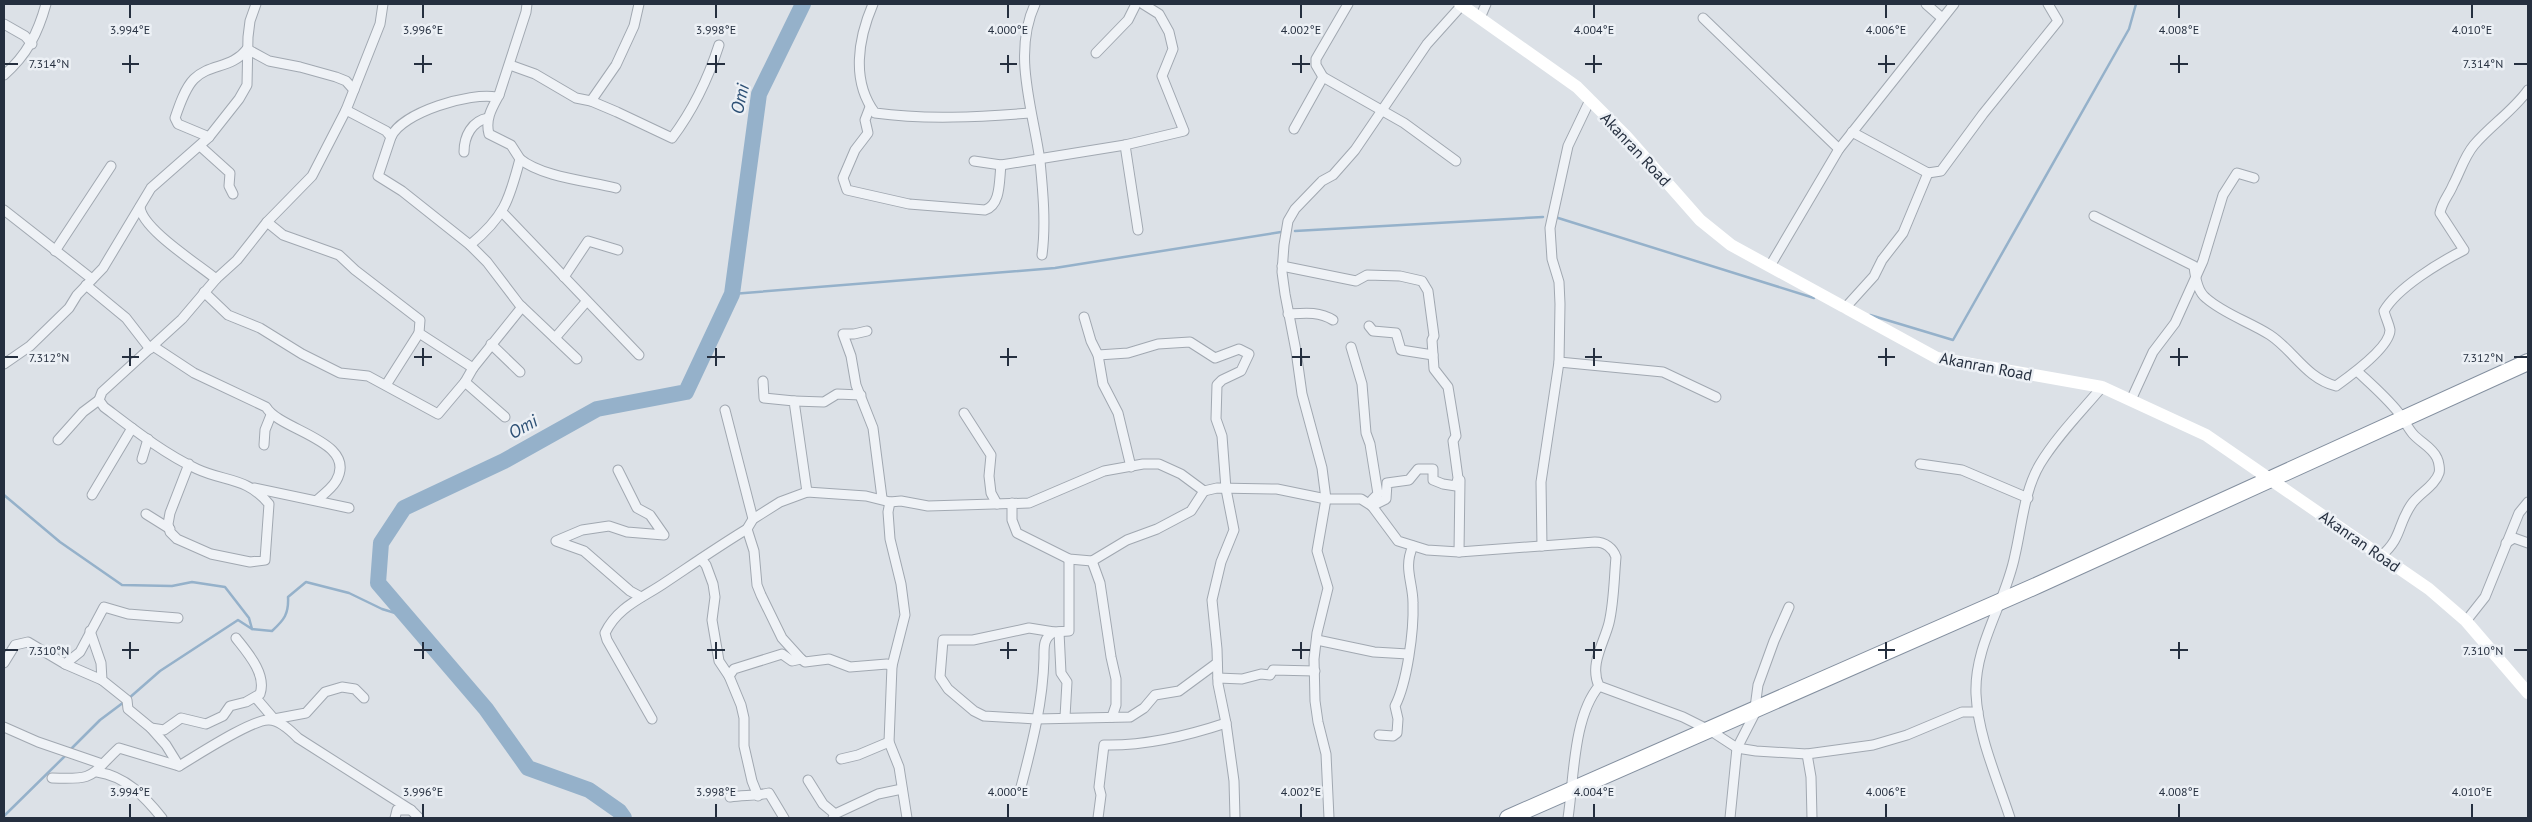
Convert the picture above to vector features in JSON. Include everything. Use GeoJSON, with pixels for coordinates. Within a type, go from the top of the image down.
{"type":"FeatureCollection","features":[{"type":"Feature","properties":{"kind":"highway"},"geometry":{"type":"LineString","coordinates":[[1508,818],[2038,585],[2528,362]]}},
{"type":"Feature","properties":{"kind":"main road","name":"Akanran Road"},"geometry":{"type":"LineString","coordinates":[[1461,4],[1576,87],[1626,136],[1700,220],[1731,245],[1937,358],[2102,387],[2206,435],[2429,589],[2466,621],[2528,693]]}},
{"type":"Feature","properties":{"kind":"street"},"geometry":{"type":"LineString","coordinates":[[4,75],[16,64],[32,44],[46,4]]}},
{"type":"Feature","properties":{"kind":"street"},"geometry":{"type":"LineString","coordinates":[[4,364],[30,346],[69,308],[89,282],[103,268],[140,206],[157,182],[209,137],[239,99],[247,86],[247,49],[250,21],[256,4]]}},
{"type":"Feature","properties":{"kind":"street"},"geometry":{"type":"LineString","coordinates":[[58,440],[83,412],[99,400],[102,392],[187,314],[204,292],[236,260],[267,222],[312,176],[346,110],[380,24],[383,4]]}},
{"type":"Feature","properties":{"kind":"street"},"geometry":{"type":"LineString","coordinates":[[527,4],[510,65],[488,118],[486,125],[488,134],[511,145],[520,159],[530,166],[553,174],[616,188]]}},
{"type":"Feature","properties":{"kind":"street"},"geometry":{"type":"LineString","coordinates":[[591,101],[616,65],[634,26],[639,4]]}},
{"type":"Feature","properties":{"kind":"street"},"geometry":{"type":"LineString","coordinates":[[873,4],[865,23],[859,67],[861,91],[874,113],[962,117],[1030,113]]}},
{"type":"Feature","properties":{"kind":"street"},"geometry":{"type":"LineString","coordinates":[[1035,4],[1026,25],[1024,44],[1030,113],[1039,159],[1044,213],[1042,256]]}},
{"type":"Feature","properties":{"kind":"street"},"geometry":{"type":"LineString","coordinates":[[1096,53],[1128,20],[1136,4]]}},
{"type":"Feature","properties":{"kind":"street"},"geometry":{"type":"LineString","coordinates":[[974,161],[1001,166],[1125,145],[1184,132],[1162,76],[1173,49],[1169,32],[1159,14],[1143,4]]}},
{"type":"Feature","properties":{"kind":"street"},"geometry":{"type":"LineString","coordinates":[[1348,4],[1316,59],[1316,65],[1323,77],[1382,109],[1456,161]]}},
{"type":"Feature","properties":{"kind":"street"},"geometry":{"type":"LineString","coordinates":[[1329,818],[1326,754],[1318,722],[1315,671],[1316,640],[1328,588],[1317,551],[1326,499],[1322,468],[1302,394],[1296,350],[1288,314],[1282,266],[1288,221],[1295,209],[1344,163],[1427,44],[1461,4]]}},
{"type":"Feature","properties":{"kind":"street"},"geometry":{"type":"LineString","coordinates":[[1480,18],[1486,4]]}},
{"type":"Feature","properties":{"kind":"street"},"geometry":{"type":"LineString","coordinates":[[1926,4],[1942,18]]}},
{"type":"Feature","properties":{"kind":"street"},"geometry":{"type":"LineString","coordinates":[[1770,266],[1839,150],[1954,4]]}},
{"type":"Feature","properties":{"kind":"street"},"geometry":{"type":"LineString","coordinates":[[1852,132],[1928,173],[1941,171],[1983,114],[2058,21],[2048,4]]}},
{"type":"Feature","properties":{"kind":"street"},"geometry":{"type":"LineString","coordinates":[[1703,18],[1839,150]]}},
{"type":"Feature","properties":{"kind":"street"},"geometry":{"type":"LineString","coordinates":[[4,24],[25,36],[32,44]]}},
{"type":"Feature","properties":{"kind":"street"},"geometry":{"type":"LineString","coordinates":[[510,65],[535,74],[576,98],[591,101],[672,138],[696,100],[710,73],[719,45]]}},
{"type":"Feature","properties":{"kind":"street"},"geometry":{"type":"LineString","coordinates":[[247,49],[269,61],[300,66],[336,77],[346,81],[354,90]]}},
{"type":"Feature","properties":{"kind":"street"},"geometry":{"type":"LineString","coordinates":[[209,137],[178,124],[175,118],[179,106],[194,79],[202,73],[240,59],[247,49]]}},
{"type":"Feature","properties":{"kind":"street"},"geometry":{"type":"LineString","coordinates":[[1294,129],[1323,77]]}},
{"type":"Feature","properties":{"kind":"street"},"geometry":{"type":"LineString","coordinates":[[2094,216],[2194,266],[2195,276],[2204,298],[2271,336],[2306,370],[2322,382],[2336,386],[2358,372],[2388,338],[2390,329],[2384,311],[2390,301],[2448,258],[2464,250],[2440,213],[2442,205],[2450,193],[2466,155],[2474,144],[2522,99],[2528,90]]}},
{"type":"Feature","properties":{"kind":"street"},"geometry":{"type":"LineString","coordinates":[[499,95],[496,97],[484,95],[456,100],[409,119],[393,131],[378,176],[402,191],[470,245],[522,307],[578,359]]}},
{"type":"Feature","properties":{"kind":"street"},"geometry":{"type":"LineString","coordinates":[[1542,546],[1541,482],[1558,362],[1559,282],[1552,258],[1550,228],[1568,146],[1590,100]]}},
{"type":"Feature","properties":{"kind":"street"},"geometry":{"type":"LineString","coordinates":[[870,107],[865,120],[868,133],[856,150],[843,178],[848,190],[909,204],[984,210],[992,208],[996,202],[1001,166]]}},
{"type":"Feature","properties":{"kind":"street"},"geometry":{"type":"LineString","coordinates":[[346,110],[386,131],[391,137]]}},
{"type":"Feature","properties":{"kind":"street"},"geometry":{"type":"LineString","coordinates":[[464,152],[465,142],[472,127],[476,122],[488,118]]}},
{"type":"Feature","properties":{"kind":"street"},"geometry":{"type":"LineString","coordinates":[[1125,145],[1138,230]]}},
{"type":"Feature","properties":{"kind":"street"},"geometry":{"type":"LineString","coordinates":[[200,146],[230,173],[228,186],[233,194]]}},
{"type":"Feature","properties":{"kind":"street"},"geometry":{"type":"LineString","coordinates":[[470,245],[492,227],[502,212],[515,180],[520,159]]}},
{"type":"Feature","properties":{"kind":"street"},"geometry":{"type":"LineString","coordinates":[[55,251],[111,166]]}},
{"type":"Feature","properties":{"kind":"street"},"geometry":{"type":"LineString","coordinates":[[2131,400],[2154,352],[2175,323],[2203,261],[2222,195],[2231,178],[2237,172],[2254,178]]}},
{"type":"Feature","properties":{"kind":"street"},"geometry":{"type":"LineString","coordinates":[[1846,308],[1874,276],[1882,260],[1903,233],[1928,173]]}},
{"type":"Feature","properties":{"kind":"street"},"geometry":{"type":"LineString","coordinates":[[140,206],[141,213],[165,238],[216,279]]}},
{"type":"Feature","properties":{"kind":"street"},"geometry":{"type":"LineString","coordinates":[[4,210],[55,251],[89,282],[126,318],[152,348],[194,373],[266,406],[271,415],[312,435],[337,454],[341,468],[335,482],[317,500]]}},
{"type":"Feature","properties":{"kind":"street"},"geometry":{"type":"LineString","coordinates":[[502,212],[586,302],[600,313],[639,354]]}},
{"type":"Feature","properties":{"kind":"street"},"geometry":{"type":"LineString","coordinates":[[267,222],[283,235],[339,255],[355,270],[420,320],[419,333],[386,385]]}},
{"type":"Feature","properties":{"kind":"street"},"geometry":{"type":"LineString","coordinates":[[564,277],[588,241],[618,250]]}},
{"type":"Feature","properties":{"kind":"street"},"geometry":{"type":"LineString","coordinates":[[1282,266],[1356,281],[1368,275],[1400,276],[1422,281],[1428,291],[1431,304],[1434,336],[1432,340],[1434,370],[1448,387],[1456,436],[1453,441],[1458,478],[1459,552]]}},
{"type":"Feature","properties":{"kind":"street"},"geometry":{"type":"LineString","coordinates":[[204,292],[228,315],[260,328],[302,354],[340,373],[363,374],[438,414],[465,382],[491,344],[522,307]]}},
{"type":"Feature","properties":{"kind":"street"},"geometry":{"type":"LineString","coordinates":[[555,338],[586,302]]}},
{"type":"Feature","properties":{"kind":"street"},"geometry":{"type":"LineString","coordinates":[[1288,314],[1308,312],[1325,315],[1333,320]]}},
{"type":"Feature","properties":{"kind":"street"},"geometry":{"type":"LineString","coordinates":[[1084,317],[1091,341],[1098,354],[1103,384],[1118,413],[1131,467]]}},
{"type":"Feature","properties":{"kind":"street"},"geometry":{"type":"LineString","coordinates":[[1369,326],[1374,331],[1396,333],[1400,350],[1433,355]]}},
{"type":"Feature","properties":{"kind":"street"},"geometry":{"type":"LineString","coordinates":[[867,331],[843,334],[851,356],[856,385],[873,428],[888,512],[890,539],[901,584],[905,615],[892,666],[889,742],[899,767],[907,818]]}},
{"type":"Feature","properties":{"kind":"street"},"geometry":{"type":"LineString","coordinates":[[419,333],[473,368]]}},
{"type":"Feature","properties":{"kind":"street"},"geometry":{"type":"LineString","coordinates":[[1098,354],[1128,353],[1158,344],[1190,342],[1215,358],[1239,349],[1249,354],[1241,371],[1222,380],[1218,384],[1216,419],[1222,436],[1226,489],[1234,530],[1221,562],[1212,600],[1218,678],[1234,781],[1235,818]]}},
{"type":"Feature","properties":{"kind":"street"},"geometry":{"type":"LineString","coordinates":[[491,344],[520,372]]}},
{"type":"Feature","properties":{"kind":"street"},"geometry":{"type":"LineString","coordinates":[[1351,347],[1362,384],[1366,433],[1370,444],[1378,494],[1372,500],[1372,506]]}},
{"type":"Feature","properties":{"kind":"street"},"geometry":{"type":"LineString","coordinates":[[1558,362],[1663,372],[1716,397]]}},
{"type":"Feature","properties":{"kind":"street"},"geometry":{"type":"LineString","coordinates":[[2358,372],[2385,397],[2416,437],[2427,444],[2438,459],[2439,472],[2435,481],[2421,492],[2411,504],[2394,545],[2381,556]]}},
{"type":"Feature","properties":{"kind":"street"},"geometry":{"type":"LineString","coordinates":[[763,381],[764,398],[824,402],[837,394],[861,395]]}},
{"type":"Feature","properties":{"kind":"street"},"geometry":{"type":"LineString","coordinates":[[465,382],[505,416]]}},
{"type":"Feature","properties":{"kind":"street"},"geometry":{"type":"LineString","coordinates":[[2010,818],[1991,762],[1978,712],[1976,691],[1980,657],[2015,556],[2028,498],[2039,466],[2050,449],[2102,387]]}},
{"type":"Feature","properties":{"kind":"street"},"geometry":{"type":"LineString","coordinates":[[99,400],[104,407],[132,428],[189,464],[253,488],[349,508]]}},
{"type":"Feature","properties":{"kind":"street"},"geometry":{"type":"LineString","coordinates":[[794,401],[807,492]]}},
{"type":"Feature","properties":{"kind":"street"},"geometry":{"type":"LineString","coordinates":[[724,410],[753,519]]}},
{"type":"Feature","properties":{"kind":"street"},"geometry":{"type":"LineString","coordinates":[[964,413],[991,455],[991,493],[997,504]]}},
{"type":"Feature","properties":{"kind":"street"},"geometry":{"type":"LineString","coordinates":[[264,445],[265,430],[271,415]]}},
{"type":"Feature","properties":{"kind":"street"},"geometry":{"type":"LineString","coordinates":[[92,495],[132,428]]}},
{"type":"Feature","properties":{"kind":"street"},"geometry":{"type":"LineString","coordinates":[[142,459],[148,439]]}},
{"type":"Feature","properties":{"kind":"street"},"geometry":{"type":"LineString","coordinates":[[170,529],[170,513],[189,464]]}},
{"type":"Feature","properties":{"kind":"street"},"geometry":{"type":"LineString","coordinates":[[652,719],[622,669],[605,633],[619,613],[747,529],[753,519],[780,502],[807,492],[901,501],[928,506],[951,507],[1029,503],[1104,472],[1143,464],[1158,464],[1181,474],[1204,491],[1277,489],[1326,499],[1361,499],[1372,506],[1398,541],[1412,546],[1459,552],[1598,542],[1614,551],[1616,558],[1609,623],[1598,650],[1597,682],[1599,686]]}},
{"type":"Feature","properties":{"kind":"street"},"geometry":{"type":"LineString","coordinates":[[1920,464],[1962,470],[2028,498]]}},
{"type":"Feature","properties":{"kind":"street"},"geometry":{"type":"LineString","coordinates":[[1372,506],[1386,499],[1387,484],[1409,480],[1418,469],[1433,469],[1433,480],[1443,484],[1456,486],[1458,478]]}},
{"type":"Feature","properties":{"kind":"street"},"geometry":{"type":"LineString","coordinates":[[618,470],[637,508],[650,515],[664,535],[627,532],[609,526],[582,530],[556,541],[584,551],[630,591],[641,597]]}},
{"type":"Feature","properties":{"kind":"street"},"geometry":{"type":"LineString","coordinates":[[146,514],[170,529],[177,539],[211,554],[250,562],[265,560],[269,504],[253,488]]}},
{"type":"Feature","properties":{"kind":"street"},"geometry":{"type":"LineString","coordinates":[[1012,503],[1012,520],[1017,533],[1068,559],[1092,561],[1127,540],[1157,529],[1191,511],[1204,491]]}},
{"type":"Feature","properties":{"kind":"street"},"geometry":{"type":"LineString","coordinates":[[2466,621],[2485,597],[2500,564],[2506,543],[2520,513],[2528,502]]}},
{"type":"Feature","properties":{"kind":"street"},"geometry":{"type":"LineString","coordinates":[[747,529],[754,551],[757,585],[760,595],[782,638],[805,662],[829,660],[850,667],[887,664],[892,666]]}},
{"type":"Feature","properties":{"kind":"street"},"geometry":{"type":"LineString","coordinates":[[2506,543],[2514,538],[2528,543]]}},
{"type":"Feature","properties":{"kind":"street"},"geometry":{"type":"LineString","coordinates":[[1379,734],[1393,736],[1397,733],[1398,719],[1395,706],[1403,691],[1413,603],[1407,559],[1412,546]]}},
{"type":"Feature","properties":{"kind":"street"},"geometry":{"type":"LineString","coordinates":[[701,559],[706,565],[713,584],[715,597],[712,620],[719,661],[729,676],[741,705],[744,718],[744,746],[752,781],[758,796]]}},
{"type":"Feature","properties":{"kind":"street"},"geometry":{"type":"LineString","coordinates":[[1021,786],[1043,682],[1044,645],[1048,636],[1069,629],[1068,559]]}},
{"type":"Feature","properties":{"kind":"street"},"geometry":{"type":"LineString","coordinates":[[1092,561],[1100,582],[1116,679],[1116,705],[1112,717]]}},
{"type":"Feature","properties":{"kind":"street"},"geometry":{"type":"LineString","coordinates":[[1730,818],[1737,748],[1754,715],[1758,685],[1789,607]]}},
{"type":"Feature","properties":{"kind":"street"},"geometry":{"type":"LineString","coordinates":[[65,664],[80,652],[104,608],[128,614],[178,618]]}},
{"type":"Feature","properties":{"kind":"street"},"geometry":{"type":"LineString","coordinates":[[1057,632],[1029,628],[973,640],[943,640],[940,677],[948,689],[974,711],[984,716],[1036,718],[1130,717],[1144,708],[1155,695],[1179,690],[1218,663]]}},
{"type":"Feature","properties":{"kind":"street"},"geometry":{"type":"LineString","coordinates":[[90,631],[101,663],[102,680]]}},
{"type":"Feature","properties":{"kind":"street"},"geometry":{"type":"LineString","coordinates":[[1057,632],[1061,673],[1067,682],[1065,717]]}},
{"type":"Feature","properties":{"kind":"street"},"geometry":{"type":"LineString","coordinates":[[151,728],[164,730],[181,718],[206,724],[223,716],[230,706],[256,698],[261,690],[256,666],[236,638]]}},
{"type":"Feature","properties":{"kind":"street"},"geometry":{"type":"LineString","coordinates":[[1316,640],[1374,652],[1408,654]]}},
{"type":"Feature","properties":{"kind":"street"},"geometry":{"type":"LineString","coordinates":[[4,663],[15,645],[28,642],[65,664],[102,680],[126,700],[128,709],[151,728],[166,745],[179,766]]}},
{"type":"Feature","properties":{"kind":"street"},"geometry":{"type":"LineString","coordinates":[[729,676],[734,669],[782,654],[792,661],[802,659]]}},
{"type":"Feature","properties":{"kind":"street"},"geometry":{"type":"LineString","coordinates":[[1218,678],[1242,679],[1261,674],[1270,675],[1273,670],[1315,671]]}},
{"type":"Feature","properties":{"kind":"street"},"geometry":{"type":"LineString","coordinates":[[1599,686],[1683,717],[1712,731],[1737,748],[1808,754],[1873,745],[1906,735],[1962,712],[1978,712]]}},
{"type":"Feature","properties":{"kind":"street"},"geometry":{"type":"LineString","coordinates":[[1568,818],[1577,746],[1590,698],[1599,686]]}},
{"type":"Feature","properties":{"kind":"street"},"geometry":{"type":"LineString","coordinates":[[52,778],[81,779],[100,768],[119,748],[179,766],[252,725],[272,719],[306,713],[325,692],[342,687],[355,689],[364,698]]}},
{"type":"Feature","properties":{"kind":"street"},"geometry":{"type":"LineString","coordinates":[[256,698],[272,719],[285,726],[298,738],[411,810],[419,818]]}},
{"type":"Feature","properties":{"kind":"street"},"geometry":{"type":"LineString","coordinates":[[1098,818],[1101,795],[1098,786],[1104,745],[1136,745],[1194,734],[1226,723]]}},
{"type":"Feature","properties":{"kind":"street"},"geometry":{"type":"LineString","coordinates":[[4,727],[100,768],[134,787],[138,793],[150,802],[162,818]]}},
{"type":"Feature","properties":{"kind":"street"},"geometry":{"type":"LineString","coordinates":[[841,759],[858,755],[889,742]]}},
{"type":"Feature","properties":{"kind":"street"},"geometry":{"type":"LineString","coordinates":[[1808,754],[1811,777],[1812,818]]}},
{"type":"Feature","properties":{"kind":"street"},"geometry":{"type":"LineString","coordinates":[[808,780],[823,804],[834,816],[878,794],[902,789]]}},
{"type":"Feature","properties":{"kind":"street"},"geometry":{"type":"LineString","coordinates":[[730,796],[747,794],[758,796],[770,793],[784,818]]}},
{"type":"Feature","properties":{"kind":"street"},"geometry":{"type":"LineString","coordinates":[[395,818],[397,810],[411,810]]}},
{"type":"Feature","properties":{"kind":"waterway","name":"Omi"},"geometry":{"type":"LineString","coordinates":[[624,818],[619,811],[589,790],[528,768],[486,709],[378,583],[381,543],[404,508],[504,461],[597,409],[686,392],[732,294],[759,94],[803,4]]}},
{"type":"Feature","properties":{"kind":"waterway"},"geometry":{"type":"LineString","coordinates":[[1870,315],[1953,340],[2129,29],[2136,4]]}},
{"type":"Feature","properties":{"kind":"waterway"},"geometry":{"type":"LineString","coordinates":[[1295,231],[1543,217]]}},
{"type":"Feature","properties":{"kind":"waterway"},"geometry":{"type":"LineString","coordinates":[[1555,217],[1814,298]]}},
{"type":"Feature","properties":{"kind":"waterway"},"geometry":{"type":"LineString","coordinates":[[732,294],[1055,268],[1281,232]]}},
{"type":"Feature","properties":{"kind":"waterway"},"geometry":{"type":"LineString","coordinates":[[4,495],[60,542],[122,585],[172,586],[192,582],[225,587],[249,618],[252,629]]}},
{"type":"Feature","properties":{"kind":"waterway"},"geometry":{"type":"LineString","coordinates":[[128,699],[160,671],[238,620],[252,629],[272,631],[285,616],[288,608],[288,597],[306,582],[349,593],[382,609],[405,616]]}},
{"type":"Feature","properties":{"kind":"waterway"},"geometry":{"type":"LineString","coordinates":[[70,750],[100,720],[124,702]]}},
{"type":"Feature","properties":{"kind":"waterway"},"geometry":{"type":"LineString","coordinates":[[4,816],[67,754]]}}]}
